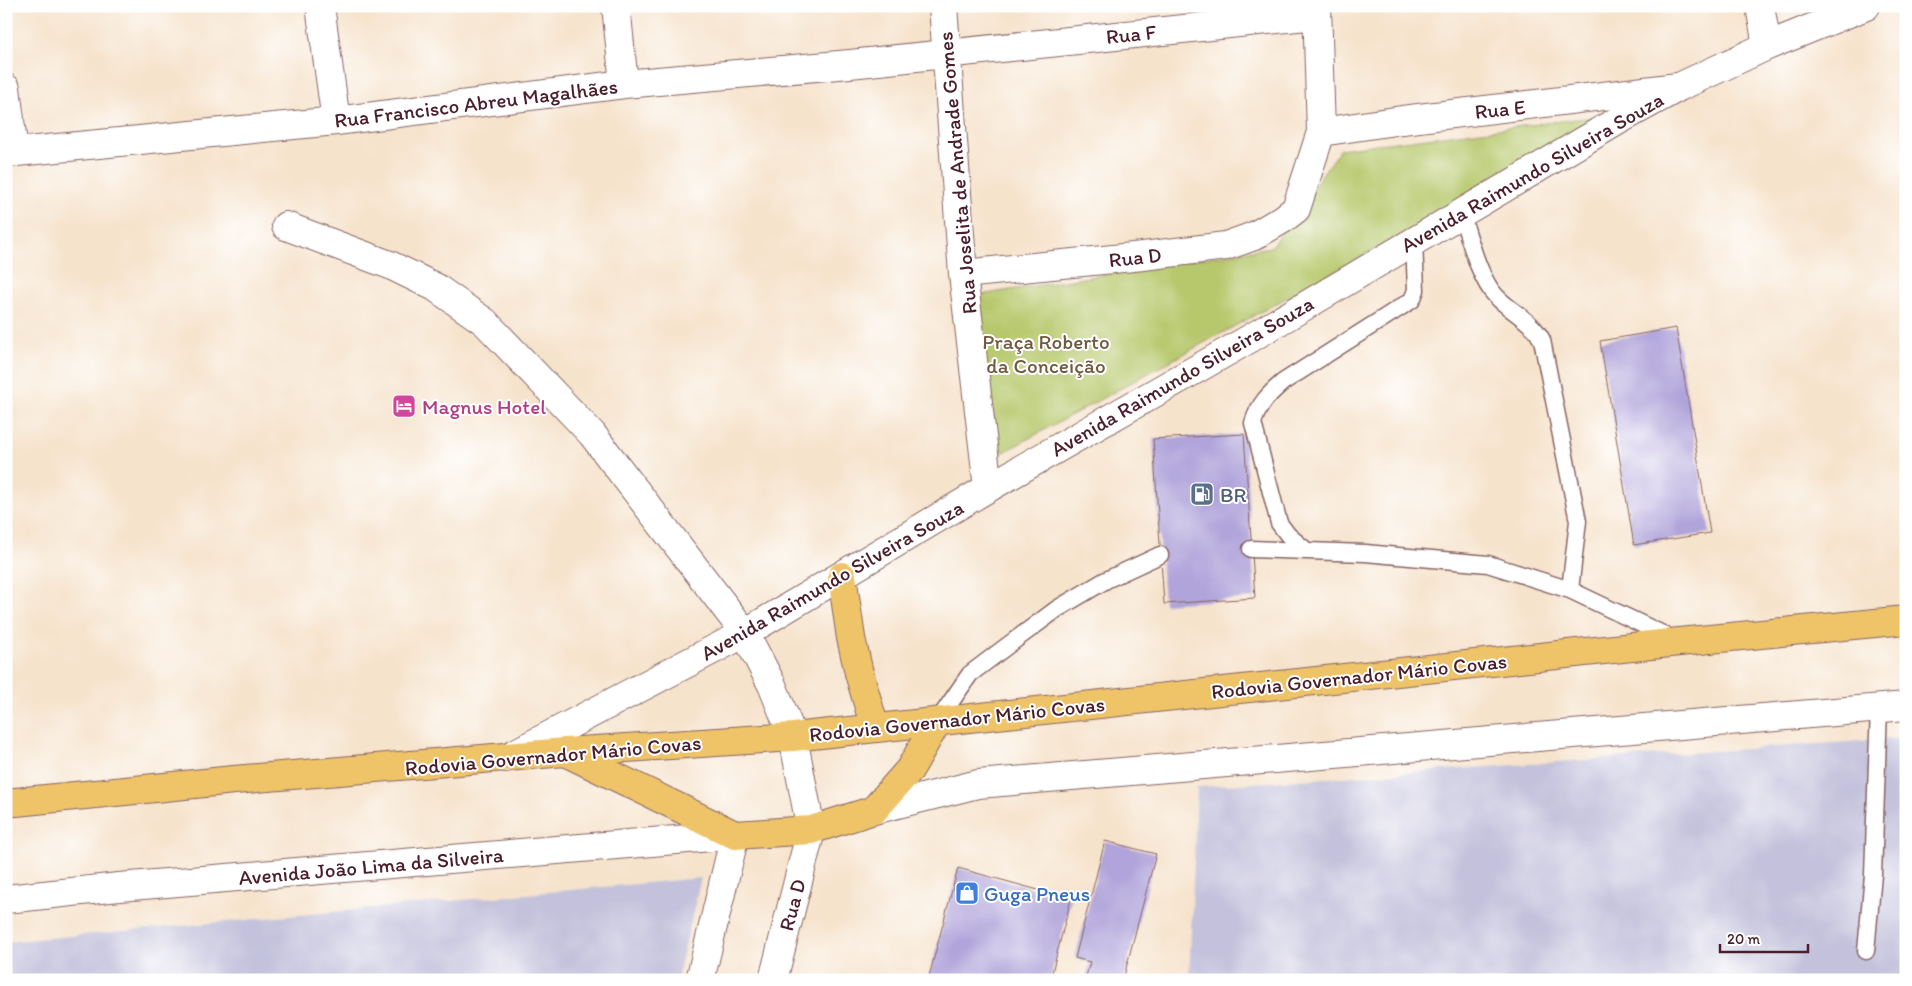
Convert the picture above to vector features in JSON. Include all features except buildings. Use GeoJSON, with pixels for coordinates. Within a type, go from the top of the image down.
{"type":"FeatureCollection","features":[{"type":"Feature","properties":{"kind":"highway"},"geometry":{"type":"LineString","coordinates":[[842,576],[855,656],[876,728]]}},
{"type":"Feature","properties":{"kind":"highway","name":"Rodovia Governador Mário Covas"},"geometry":{"type":"LineString","coordinates":[[6,803],[224,781],[503,759],[565,752],[792,737],[1679,642],[1906,620]]}},
{"type":"Feature","properties":{"kind":"highway"},"geometry":{"type":"LineString","coordinates":[[565,752],[735,835],[812,830],[874,810],[910,769],[937,722]]}},
{"type":"Feature","properties":{"kind":"street"},"geometry":{"type":"LineString","coordinates":[[320,6],[336,121]]}},
{"type":"Feature","properties":{"kind":"street"},"geometry":{"type":"LineString","coordinates":[[616,6],[624,84]]}},
{"type":"Feature","properties":{"kind":"street","name":"Rua Joselita de Andrade Gomes"},"geometry":{"type":"LineString","coordinates":[[943,6],[964,274],[988,488]]}},
{"type":"Feature","properties":{"kind":"street"},"geometry":{"type":"LineString","coordinates":[[1760,6],[1767,46]]}},
{"type":"Feature","properties":{"kind":"street","name":"Avenida Raimundo Silveira Souza"},"geometry":{"type":"LineString","coordinates":[[503,759],[745,633],[988,488],[1244,342],[1619,120],[1679,87],[1767,46],[1866,6]]}},
{"type":"Feature","properties":{"kind":"street"},"geometry":{"type":"LineString","coordinates":[[1316,11],[1321,132]]}},
{"type":"Feature","properties":{"kind":"street","name":"Rua F"},"geometry":{"type":"LineString","coordinates":[[946,54],[1316,11]]}},
{"type":"Feature","properties":{"kind":"street","name":"Rua Francisco Abreu Magalhães"},"geometry":{"type":"LineString","coordinates":[[10,152],[336,121],[624,84],[946,54]]}},
{"type":"Feature","properties":{"kind":"street","name":"Rua E"},"geometry":{"type":"LineString","coordinates":[[1321,132],[1402,120],[1679,87]]}},
{"type":"Feature","properties":{"kind":"street"},"geometry":{"type":"LineString","coordinates":[[6,88],[10,152]]}},
{"type":"Feature","properties":{"kind":"street","name":"Rua D"},"geometry":{"type":"LineString","coordinates":[[964,274],[1226,246],[1254,236],[1270,228],[1296,208],[1321,132]]}},
{"type":"Feature","properties":{"kind":"street"},"geometry":{"type":"LineString","coordinates":[[286,226],[397,269],[435,287],[485,322],[592,434],[745,633],[772,685],[792,737],[812,830]]}},
{"type":"Feature","properties":{"kind":"street"},"geometry":{"type":"LineString","coordinates":[[874,810],[978,784],[1906,706]]}},
{"type":"Feature","properties":{"kind":"street","name":"Rua D"},"geometry":{"type":"LineString","coordinates":[[772,980],[812,830]]}},
{"type":"Feature","properties":{"kind":"street"},"geometry":{"type":"LineString","coordinates":[[700,980],[735,835]]}},
{"type":"Feature","properties":{"kind":"street","name":"Avenida João Lima da Silveira"},"geometry":{"type":"LineString","coordinates":[[6,899],[119,887],[735,835]]}},
{"type":"Feature","properties":{"kind":"lane"},"geometry":{"type":"LineString","coordinates":[[1461,213],[1487,285],[1496,296],[1538,331],[1542,340],[1578,521],[1570,590]]}},
{"type":"Feature","properties":{"kind":"lane"},"geometry":{"type":"LineString","coordinates":[[1307,551],[1288,535],[1279,523],[1253,423],[1258,408],[1272,391],[1283,382],[1412,300],[1416,290],[1414,241]]}},
{"type":"Feature","properties":{"kind":"lane"},"geometry":{"type":"LineString","coordinates":[[1251,549],[1365,553],[1488,564],[1570,590],[1679,642]]}},
{"type":"Feature","properties":{"kind":"lane"},"geometry":{"type":"LineString","coordinates":[[937,722],[970,674],[1014,641],[1057,609],[1106,580],[1160,555]]}},
{"type":"Feature","properties":{"kind":"lane"},"geometry":{"type":"LineString","coordinates":[[1866,951],[1873,875],[1879,708]]}},
{"type":"Feature","properties":{"kind":"shaded area"},"geometry":{"type":"Polygon","coordinates":[[[1906,738],[1906,980],[1189,980],[1197,787],[1906,738]]]}},
{"type":"Feature","properties":{"kind":"shaded area"},"geometry":{"type":"Polygon","coordinates":[[[701,878],[677,980],[6,980],[6,942],[701,878]]]}},
{"type":"Feature","properties":{"kind":"green space","name":"Praça Roberto da Conceição"},"geometry":{"type":"Polygon","coordinates":[[[1625,113],[993,458],[968,297],[1271,247],[1340,149],[1625,113]]]}},
{"type":"Feature","properties":{"kind":"place","name":"Magnus Hotel"},"geometry":{"type":"Point","coordinates":[404,406]}},
{"type":"Feature","properties":{"kind":"place","name":"BR"},"geometry":{"type":"Point","coordinates":[1202,494]}},
{"type":"Feature","properties":{"kind":"place","name":"Guga Pneus"},"geometry":{"type":"Point","coordinates":[967,893]}}]}
